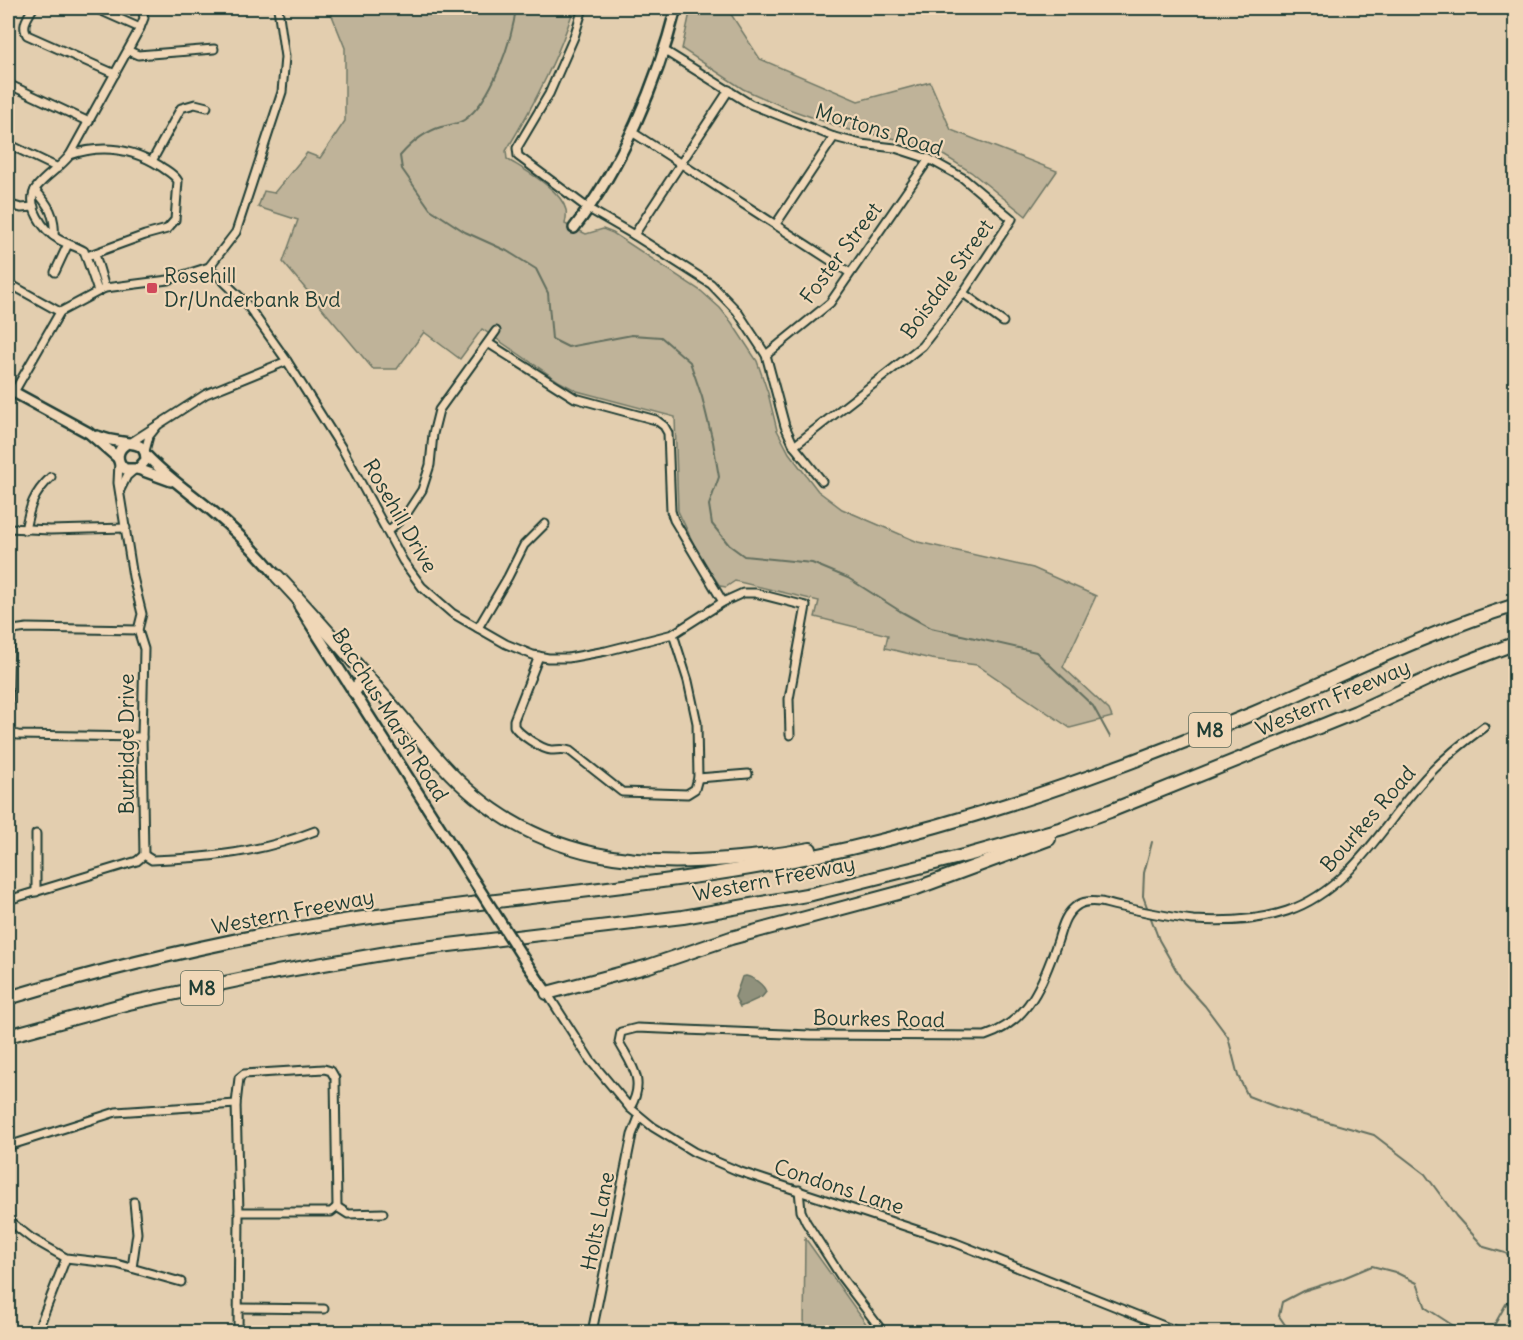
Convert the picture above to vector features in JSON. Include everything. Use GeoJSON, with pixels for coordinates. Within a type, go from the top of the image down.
{"type":"FeatureCollection","features":[{"type":"Feature","properties":{"kind":"highway"},"geometry":{"type":"LineString","coordinates":[[277,576],[313,614],[441,763],[475,796],[526,831],[562,847],[603,856],[666,863],[758,857],[838,843],[897,836]]}},
{"type":"Feature","properties":{"kind":"highway","name":"Western Freeway"},"geometry":{"type":"LineString","coordinates":[[8,998],[122,967],[303,928],[391,914],[723,873],[807,857],[897,836],[1024,800],[1135,760],[1256,712],[1446,629],[1515,605]]}},
{"type":"Feature","properties":{"kind":"highway","name":"Western Freeway"},"geometry":{"type":"LineString","coordinates":[[8,1036],[129,1003],[310,966],[399,951],[683,917],[812,894],[971,854],[1063,828],[1110,811],[1356,712],[1451,668],[1515,643]]}},
{"type":"Feature","properties":{"kind":"highway"},"geometry":{"type":"LineString","coordinates":[[354,691],[361,682],[370,681]]}},
{"type":"Feature","properties":{"kind":"highway"},"geometry":{"type":"LineString","coordinates":[[547,993],[649,966],[731,938],[917,888],[1043,842],[1110,811]]}},
{"type":"Feature","properties":{"kind":"main road"},"geometry":{"type":"LineString","coordinates":[[574,228],[589,209],[632,132],[665,51],[676,8]]}},
{"type":"Feature","properties":{"kind":"main road"},"geometry":{"type":"LineString","coordinates":[[11,390],[89,433],[126,469],[136,470],[144,464],[145,453],[139,444],[89,433]]}},
{"type":"Feature","properties":{"kind":"main road"},"geometry":{"type":"LineString","coordinates":[[119,460],[120,449],[129,443]]}},
{"type":"Feature","properties":{"kind":"main road","name":"Bacchus Marsh Road"},"geometry":{"type":"LineString","coordinates":[[145,453],[173,482],[226,522],[277,576],[354,691],[547,993]]}},
{"type":"Feature","properties":{"kind":"main road","name":"Bacchus Marsh Road"},"geometry":{"type":"LineString","coordinates":[[136,470],[173,482]]}},
{"type":"Feature","properties":{"kind":"street"},"geometry":{"type":"LineString","coordinates":[[33,8],[24,27],[27,34],[115,74]]}},
{"type":"Feature","properties":{"kind":"street"},"geometry":{"type":"LineString","coordinates":[[95,8],[140,28]]}},
{"type":"Feature","properties":{"kind":"street"},"geometry":{"type":"LineString","coordinates":[[102,290],[91,255],[54,236],[44,227],[32,199],[35,190],[70,155],[129,51],[144,18],[145,8]]}},
{"type":"Feature","properties":{"kind":"street"},"geometry":{"type":"LineString","coordinates":[[11,390],[60,312],[102,290],[168,280],[209,267],[236,232],[282,92],[285,57],[278,8]]}},
{"type":"Feature","properties":{"kind":"street"},"geometry":{"type":"LineString","coordinates":[[583,8],[574,37],[549,94],[516,148],[518,156],[589,209],[711,284],[737,311],[766,355],[785,426],[794,446],[822,481]]}},
{"type":"Feature","properties":{"kind":"street"},"geometry":{"type":"LineString","coordinates":[[129,51],[138,55],[214,49]]}},
{"type":"Feature","properties":{"kind":"street","name":"Mortons Road"},"geometry":{"type":"LineString","coordinates":[[665,51],[750,104],[834,136],[861,144],[895,148],[929,159],[963,178],[1012,219]]}},
{"type":"Feature","properties":{"kind":"street"},"geometry":{"type":"LineString","coordinates":[[8,84],[88,122]]}},
{"type":"Feature","properties":{"kind":"street"},"geometry":{"type":"LineString","coordinates":[[634,235],[729,90]]}},
{"type":"Feature","properties":{"kind":"street"},"geometry":{"type":"LineString","coordinates":[[152,161],[181,108],[195,104],[207,107]]}},
{"type":"Feature","properties":{"kind":"street"},"geometry":{"type":"LineString","coordinates":[[632,132],[850,273]]}},
{"type":"Feature","properties":{"kind":"street"},"geometry":{"type":"LineString","coordinates":[[776,224],[834,136]]}},
{"type":"Feature","properties":{"kind":"street"},"geometry":{"type":"LineString","coordinates":[[8,144],[58,168]]}},
{"type":"Feature","properties":{"kind":"street"},"geometry":{"type":"LineString","coordinates":[[70,155],[110,148],[135,153],[152,161],[175,176],[178,181],[176,220],[173,225],[91,255]]}},
{"type":"Feature","properties":{"kind":"street","name":"Foster Street"},"geometry":{"type":"LineString","coordinates":[[766,355],[830,303],[929,159]]}},
{"type":"Feature","properties":{"kind":"street"},"geometry":{"type":"LineString","coordinates":[[35,190],[46,201],[54,218],[54,236]]}},
{"type":"Feature","properties":{"kind":"street"},"geometry":{"type":"LineString","coordinates":[[8,204],[21,208],[34,207]]}},
{"type":"Feature","properties":{"kind":"street","name":"Boisdale Street"},"geometry":{"type":"LineString","coordinates":[[794,446],[922,346],[963,293],[1012,219]]}},
{"type":"Feature","properties":{"kind":"street"},"geometry":{"type":"LineString","coordinates":[[55,273],[68,244]]}},
{"type":"Feature","properties":{"kind":"street","name":"Rosehill Drive"},"geometry":{"type":"LineString","coordinates":[[209,267],[245,302],[287,360],[343,450],[403,561],[422,587],[452,613],[506,644],[539,656],[568,658],[673,634],[723,602],[743,593],[755,593],[806,606],[789,699],[790,735]]}},
{"type":"Feature","properties":{"kind":"street"},"geometry":{"type":"LineString","coordinates":[[8,283],[60,312]]}},
{"type":"Feature","properties":{"kind":"street"},"geometry":{"type":"LineString","coordinates":[[963,293],[1003,322]]}},
{"type":"Feature","properties":{"kind":"street"},"geometry":{"type":"LineString","coordinates":[[388,531],[405,516],[422,490],[430,465],[433,434],[439,410],[496,331]]}},
{"type":"Feature","properties":{"kind":"street"},"geometry":{"type":"LineString","coordinates":[[488,343],[575,398],[656,420],[664,426],[668,433],[671,511],[674,520],[723,602]]}},
{"type":"Feature","properties":{"kind":"street"},"geometry":{"type":"LineString","coordinates":[[129,443],[206,394],[287,360]]}},
{"type":"Feature","properties":{"kind":"street"},"geometry":{"type":"LineString","coordinates":[[145,453],[149,436],[159,424]]}},
{"type":"Feature","properties":{"kind":"street","name":"Burbidge Drive"},"geometry":{"type":"LineString","coordinates":[[119,460],[120,491],[132,572],[141,614],[138,630],[144,649],[142,737],[144,855]]}},
{"type":"Feature","properties":{"kind":"street"},"geometry":{"type":"LineString","coordinates":[[120,491],[122,484],[136,470]]}},
{"type":"Feature","properties":{"kind":"street"},"geometry":{"type":"LineString","coordinates":[[25,530],[34,496],[51,477]]}},
{"type":"Feature","properties":{"kind":"street"},"geometry":{"type":"LineString","coordinates":[[478,628],[524,545],[544,524]]}},
{"type":"Feature","properties":{"kind":"street"},"geometry":{"type":"LineString","coordinates":[[8,528],[25,530],[126,528]]}},
{"type":"Feature","properties":{"kind":"street"},"geometry":{"type":"LineString","coordinates":[[8,720],[10,637],[13,630],[27,628],[138,630]]}},
{"type":"Feature","properties":{"kind":"street"},"geometry":{"type":"LineString","coordinates":[[539,656],[514,720],[518,733],[548,750],[564,748],[570,751],[622,792],[687,794],[695,789],[698,778],[697,723],[688,681],[673,634]]}},
{"type":"Feature","properties":{"kind":"street","name":"Bourkes Road"},"geometry":{"type":"LineString","coordinates":[[630,1108],[636,1098],[637,1081],[632,1063],[619,1042],[621,1032],[637,1028],[810,1035],[985,1036],[1010,1024],[1031,1002],[1042,984],[1067,916],[1077,905],[1101,902],[1143,912],[1195,920],[1224,921],[1251,919],[1289,910],[1307,902],[1340,880],[1436,766],[1484,727]]}},
{"type":"Feature","properties":{"kind":"street"},"geometry":{"type":"LineString","coordinates":[[8,729],[10,733],[18,735],[142,737]]}},
{"type":"Feature","properties":{"kind":"street"},"geometry":{"type":"LineString","coordinates":[[698,778],[748,774]]}},
{"type":"Feature","properties":{"kind":"street"},"geometry":{"type":"LineString","coordinates":[[8,900],[138,861],[144,855],[152,860],[223,855],[287,843],[315,831]]}},
{"type":"Feature","properties":{"kind":"street"},"geometry":{"type":"LineString","coordinates":[[36,834],[36,892]]}},
{"type":"Feature","properties":{"kind":"street","name":"Condons Lane"},"geometry":{"type":"LineString","coordinates":[[547,993],[590,1060],[630,1108],[671,1139],[712,1161],[993,1257],[1179,1332]]}},
{"type":"Feature","properties":{"kind":"street"},"geometry":{"type":"LineString","coordinates":[[238,1332],[239,1212],[236,1085],[238,1078],[244,1074],[324,1069],[331,1071],[335,1078],[337,1206],[331,1212],[239,1212]]}},
{"type":"Feature","properties":{"kind":"street"},"geometry":{"type":"LineString","coordinates":[[8,1146],[116,1112],[236,1104]]}},
{"type":"Feature","properties":{"kind":"street","name":"Holts Lane"},"geometry":{"type":"LineString","coordinates":[[592,1332],[628,1154],[639,1117]]}},
{"type":"Feature","properties":{"kind":"street"},"geometry":{"type":"LineString","coordinates":[[799,1190],[801,1211],[806,1222],[842,1278],[883,1332]]}},
{"type":"Feature","properties":{"kind":"street"},"geometry":{"type":"LineString","coordinates":[[132,1268],[137,1233],[134,1202]]}},
{"type":"Feature","properties":{"kind":"street"},"geometry":{"type":"LineString","coordinates":[[337,1206],[348,1214],[383,1213]]}},
{"type":"Feature","properties":{"kind":"street"},"geometry":{"type":"LineString","coordinates":[[8,1220],[31,1238],[66,1258],[132,1268],[181,1282]]}},
{"type":"Feature","properties":{"kind":"street"},"geometry":{"type":"LineString","coordinates":[[37,1332],[66,1258]]}},
{"type":"Feature","properties":{"kind":"street"},"geometry":{"type":"LineString","coordinates":[[239,1308],[324,1309]]}},
{"type":"Feature","properties":{"kind":"shaded area"},"geometry":{"type":"Polygon","coordinates":[[[329,8],[574,8],[545,81],[506,151],[507,159],[541,181],[557,195],[566,210],[565,224],[586,234],[603,229],[613,233],[701,291],[720,308],[757,361],[777,430],[789,453],[818,491],[842,509],[918,542],[1033,568],[1096,596],[1063,667],[1109,710],[1112,717],[1070,728],[977,665],[931,659],[885,648],[888,635],[815,617],[819,601],[735,581],[726,587],[720,586],[700,557],[678,511],[675,417],[577,391],[482,329],[460,359],[424,332],[397,369],[373,369],[283,262],[298,220],[258,207],[264,191],[274,193],[307,153],[320,158],[345,121],[345,48],[329,8]]]}},
{"type":"Feature","properties":{"kind":"shaded area"},"geometry":{"type":"Polygon","coordinates":[[[691,8],[727,8],[760,59],[858,101],[930,82],[951,130],[1057,171],[1026,216],[971,172],[940,153],[907,141],[845,129],[786,108],[743,89],[682,49],[691,8]]]}},
{"type":"Feature","properties":{"kind":"shaded area"},"geometry":{"type":"Polygon","coordinates":[[[746,976],[758,982],[766,992],[762,997],[740,1007],[735,997],[742,977],[746,976]]]}},
{"type":"Feature","properties":{"kind":"shaded area"},"geometry":{"type":"Polygon","coordinates":[[[805,1238],[872,1332],[804,1332],[805,1238]]]}},
{"type":"Feature","properties":{"kind":"waterway"},"geometry":{"type":"LineString","coordinates":[[516,8],[499,69],[492,85],[474,111],[462,121],[435,129],[424,135],[400,156],[402,169],[430,209],[465,232],[507,251],[536,269],[548,293],[552,339],[568,347],[632,335],[661,337],[690,362],[702,397],[719,477],[709,505],[712,524],[729,545],[744,556],[812,563],[848,578],[931,628],[1036,652],[1093,706],[1110,737]]}},
{"type":"Feature","properties":{"kind":"waterway"},"geometry":{"type":"LineString","coordinates":[[1152,842],[1144,873],[1143,896],[1159,940],[1183,982],[1205,1006],[1228,1037],[1238,1076],[1248,1096],[1279,1108],[1374,1135],[1425,1174],[1456,1216],[1484,1247],[1505,1253],[1516,1260]]}},
{"type":"Feature","properties":{"kind":"waterway"},"geometry":{"type":"LineString","coordinates":[[1290,1332],[1279,1316],[1282,1302],[1303,1291],[1372,1266],[1395,1272],[1417,1283],[1426,1308],[1463,1332]]}},
{"type":"Feature","properties":{"kind":"waterway"},"geometry":{"type":"LineString","coordinates":[[1481,1332],[1492,1329],[1506,1304],[1516,1295]]}},
{"type":"Feature","properties":{"kind":"place","name":"Rosehill Dr/Underbank Bvd"},"geometry":{"type":"Point","coordinates":[152,288]}}]}
